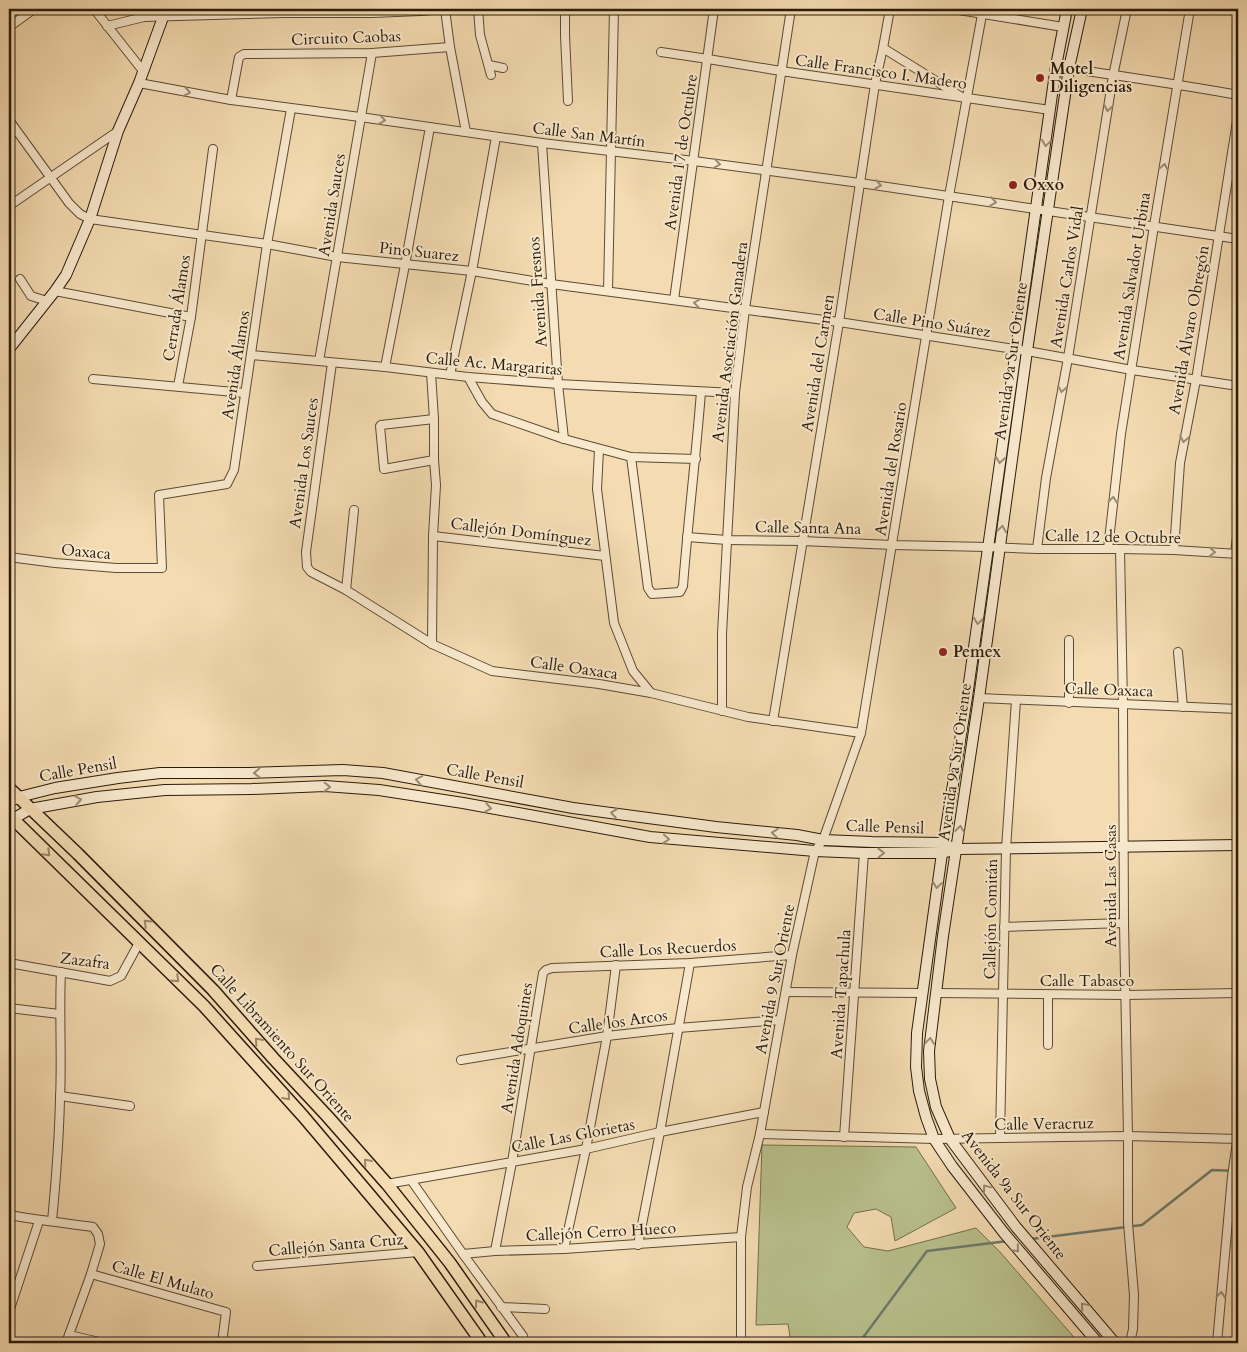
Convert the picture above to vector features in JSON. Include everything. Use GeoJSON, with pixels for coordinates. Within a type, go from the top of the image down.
{"type":"FeatureCollection","features":[{"type":"Feature","properties":{"kind":"main road","name":"Avenida 9a Sur Oriente"},"geometry":{"type":"LineString","coordinates":[[1067,9],[1056,66],[967,697],[942,848],[917,1033],[916,1067],[918,1091],[934,1139],[952,1166],[1004,1233],[1098,1343]]}},
{"type":"Feature","properties":{"kind":"main road","name":"Avenida 9a Sur Oriente"},"geometry":{"type":"LineString","coordinates":[[1082,9],[1069,68],[1027,351],[979,698],[943,936],[929,1051],[930,1080],[936,1107],[950,1139],[1016,1227],[1115,1343]]}},
{"type":"Feature","properties":{"kind":"main road"},"geometry":{"type":"LineString","coordinates":[[9,349],[56,291],[66,275],[90,219],[118,131],[144,71],[165,13]]}},
{"type":"Feature","properties":{"kind":"main road","name":"Calle Pensil"},"geometry":{"type":"LineString","coordinates":[[14,800],[64,787],[160,773],[343,770],[383,773],[573,808],[823,840],[957,849],[1238,844]]}},
{"type":"Feature","properties":{"kind":"main road","name":"Calle Pensil"},"geometry":{"type":"LineString","coordinates":[[11,817],[30,809],[97,797],[165,790],[326,786],[379,790],[444,800],[650,837],[815,851],[864,853],[942,848]]}},
{"type":"Feature","properties":{"kind":"main road","name":"Calle Libramiento Sur Oriente"},"geometry":{"type":"LineString","coordinates":[[9,788],[14,800],[30,809],[78,854],[213,990],[387,1184],[450,1263],[506,1343]]}},
{"type":"Feature","properties":{"kind":"main road","name":"Calle Libramiento Sur Oriente"},"geometry":{"type":"LineString","coordinates":[[11,817],[204,1006],[303,1116],[418,1252],[482,1343]]}},
{"type":"Feature","properties":{"kind":"street"},"geometry":{"type":"LineString","coordinates":[[9,27],[34,9]]}},
{"type":"Feature","properties":{"kind":"street"},"geometry":{"type":"LineString","coordinates":[[94,9],[144,71]]}},
{"type":"Feature","properties":{"kind":"street"},"geometry":{"type":"LineString","coordinates":[[107,26],[165,13],[444,9],[466,132]]}},
{"type":"Feature","properties":{"kind":"street"},"geometry":{"type":"LineString","coordinates":[[478,9],[480,35],[491,75]]}},
{"type":"Feature","properties":{"kind":"street"},"geometry":{"type":"LineString","coordinates":[[565,9],[564,35],[568,101]]}},
{"type":"Feature","properties":{"kind":"street"},"geometry":{"type":"LineString","coordinates":[[608,291],[614,9]]}},
{"type":"Feature","properties":{"kind":"street","name":"Avenida 17 de Octubre"},"geometry":{"type":"LineString","coordinates":[[674,300],[714,9]]}},
{"type":"Feature","properties":{"kind":"street","name":"Avenida Asociación Ganadera"},"geometry":{"type":"LineString","coordinates":[[722,711],[722,634],[735,393],[745,309],[791,9]]}},
{"type":"Feature","properties":{"kind":"street","name":"Avenida del Carmen"},"geometry":{"type":"LineString","coordinates":[[773,721],[875,84],[884,48],[890,9]]}},
{"type":"Feature","properties":{"kind":"street"},"geometry":{"type":"LineString","coordinates":[[953,9],[983,11],[1063,27]]}},
{"type":"Feature","properties":{"kind":"street","name":"Avenida Carlos Vidal"},"geometry":{"type":"LineString","coordinates":[[1037,550],[1046,478],[1068,358],[1113,76],[1127,9]]}},
{"type":"Feature","properties":{"kind":"street","name":"Avenida Salvador Urbina"},"geometry":{"type":"LineString","coordinates":[[1108,549],[1121,434],[1190,9]]}},
{"type":"Feature","properties":{"kind":"street","name":"Avenida del Rosario"},"geometry":{"type":"LineString","coordinates":[[815,851],[823,840],[861,733],[965,98],[983,11]]}},
{"type":"Feature","properties":{"kind":"street","name":"Circuito Caobas"},"geometry":{"type":"LineString","coordinates":[[230,100],[239,57],[244,54],[372,53],[450,47]]}},
{"type":"Feature","properties":{"kind":"street"},"geometry":{"type":"LineString","coordinates":[[884,48],[965,98]]}},
{"type":"Feature","properties":{"kind":"street","name":"Calle Francisco I. Madero"},"geometry":{"type":"LineString","coordinates":[[662,52],[1050,110]]}},
{"type":"Feature","properties":{"kind":"street","name":"Avenida Sauces"},"geometry":{"type":"LineString","coordinates":[[319,361],[372,53]]}},
{"type":"Feature","properties":{"kind":"street"},"geometry":{"type":"LineString","coordinates":[[488,65],[503,68]]}},
{"type":"Feature","properties":{"kind":"street"},"geometry":{"type":"LineString","coordinates":[[1056,66],[1238,95]]}},
{"type":"Feature","properties":{"kind":"street","name":"Calle San Martín"},"geometry":{"type":"LineString","coordinates":[[139,83],[291,109],[430,126],[542,143],[766,170],[1238,239]]}},
{"type":"Feature","properties":{"kind":"street","name":"Avenida Álamos"},"geometry":{"type":"LineString","coordinates":[[162,568],[159,495],[227,484],[234,470],[268,244],[291,109]]}},
{"type":"Feature","properties":{"kind":"street","name":"Avenida Álvaro Obregón"},"geometry":{"type":"LineString","coordinates":[[1174,550],[1180,463],[1196,380],[1238,115]]}},
{"type":"Feature","properties":{"kind":"street"},"geometry":{"type":"LineString","coordinates":[[9,120],[69,203],[80,214],[90,219]]}},
{"type":"Feature","properties":{"kind":"street"},"geometry":{"type":"LineString","coordinates":[[385,367],[430,126]]}},
{"type":"Feature","properties":{"kind":"street"},"geometry":{"type":"LineString","coordinates":[[9,206],[118,131]]}},
{"type":"Feature","properties":{"kind":"street"},"geometry":{"type":"LineString","coordinates":[[450,375],[472,271],[496,137]]}},
{"type":"Feature","properties":{"kind":"street","name":"Avenida Fresnos"},"geometry":{"type":"LineString","coordinates":[[542,143],[558,384],[564,439]]}},
{"type":"Feature","properties":{"kind":"street","name":"Cerrada Álamos"},"geometry":{"type":"LineString","coordinates":[[178,386],[191,317],[213,149]]}},
{"type":"Feature","properties":{"kind":"street","name":"Pino Suarez"},"geometry":{"type":"LineString","coordinates":[[90,219],[203,234],[337,257],[472,271],[551,284],[745,309]]}},
{"type":"Feature","properties":{"kind":"street"},"geometry":{"type":"LineString","coordinates":[[20,279],[31,296],[47,301]]}},
{"type":"Feature","properties":{"kind":"street"},"geometry":{"type":"LineString","coordinates":[[56,291],[191,317]]}},
{"type":"Feature","properties":{"kind":"street","name":"Calle Pino Suárez"},"geometry":{"type":"LineString","coordinates":[[745,309],[1027,351],[1196,380]]}},
{"type":"Feature","properties":{"kind":"street","name":"Calle Ac. Margaritas"},"geometry":{"type":"LineString","coordinates":[[252,355],[385,367],[468,377],[558,384],[735,393]]}},
{"type":"Feature","properties":{"kind":"street","name":"Avenida Los Sauces"},"geometry":{"type":"LineString","coordinates":[[307,567],[306,552],[332,363]]}},
{"type":"Feature","properties":{"kind":"street"},"geometry":{"type":"LineString","coordinates":[[431,373],[436,485],[433,536],[432,644]]}},
{"type":"Feature","properties":{"kind":"street"},"geometry":{"type":"LineString","coordinates":[[468,377],[482,402],[492,414],[599,450],[631,457],[696,459]]}},
{"type":"Feature","properties":{"kind":"street"},"geometry":{"type":"LineString","coordinates":[[93,379],[245,392]]}},
{"type":"Feature","properties":{"kind":"street"},"geometry":{"type":"LineString","coordinates":[[1196,380],[1238,386]]}},
{"type":"Feature","properties":{"kind":"street"},"geometry":{"type":"LineString","coordinates":[[631,457],[648,588],[652,594],[680,592],[682,589],[696,459],[701,392]]}},
{"type":"Feature","properties":{"kind":"street"},"geometry":{"type":"LineString","coordinates":[[434,419],[380,426],[384,469],[434,460]]}},
{"type":"Feature","properties":{"kind":"street"},"geometry":{"type":"LineString","coordinates":[[599,450],[597,488],[614,623],[633,671],[651,693]]}},
{"type":"Feature","properties":{"kind":"street"},"geometry":{"type":"LineString","coordinates":[[346,590],[354,510]]}},
{"type":"Feature","properties":{"kind":"street"},"geometry":{"type":"LineString","coordinates":[[1237,554],[1238,528]]}},
{"type":"Feature","properties":{"kind":"street","name":"Callejón Domínguez"},"geometry":{"type":"LineString","coordinates":[[433,536],[605,556]]}},
{"type":"Feature","properties":{"kind":"street","name":"Calle Santa Ana"},"geometry":{"type":"LineString","coordinates":[[687,537],[727,540],[988,547]]}},
{"type":"Feature","properties":{"kind":"street","name":"Calle 12 de Octubre"},"geometry":{"type":"LineString","coordinates":[[988,547],[1037,550],[1174,550],[1237,554]]}},
{"type":"Feature","properties":{"kind":"street","name":"Avenida Las Casas"},"geometry":{"type":"LineString","coordinates":[[1120,549],[1128,1222],[1134,1295],[1133,1329],[1130,1343]]}},
{"type":"Feature","properties":{"kind":"street","name":"Oaxaca"},"geometry":{"type":"LineString","coordinates":[[9,557],[116,568],[162,568]]}},
{"type":"Feature","properties":{"kind":"street","name":"Calle Oaxaca"},"geometry":{"type":"LineString","coordinates":[[307,567],[311,572],[346,590],[432,644],[492,671],[599,684],[651,693],[748,717],[861,733]]}},
{"type":"Feature","properties":{"kind":"street"},"geometry":{"type":"LineString","coordinates":[[1069,640],[1069,703]]}},
{"type":"Feature","properties":{"kind":"street"},"geometry":{"type":"LineString","coordinates":[[1178,652],[1183,707]]}},
{"type":"Feature","properties":{"kind":"street","name":"Calle Oaxaca"},"geometry":{"type":"LineString","coordinates":[[979,698],[1238,709]]}},
{"type":"Feature","properties":{"kind":"street","name":"Callejón Comitán"},"geometry":{"type":"LineString","coordinates":[[1000,1138],[1006,849],[1016,700]]}},
{"type":"Feature","properties":{"kind":"street","name":"Avenida 9 Sur Oriente"},"geometry":{"type":"LineString","coordinates":[[742,1343],[741,1238],[747,1187],[760,1134],[792,955],[815,851]]}},
{"type":"Feature","properties":{"kind":"street","name":"Avenida Tapachula"},"geometry":{"type":"LineString","coordinates":[[844,1137],[864,853]]}},
{"type":"Feature","properties":{"kind":"street"},"geometry":{"type":"LineString","coordinates":[[1004,927],[1124,923]]}},
{"type":"Feature","properties":{"kind":"street","name":"Zazafra"},"geometry":{"type":"LineString","coordinates":[[9,963],[110,981],[121,976],[139,943]]}},
{"type":"Feature","properties":{"kind":"street","name":"Calle Los Recuerdos"},"geometry":{"type":"LineString","coordinates":[[546,970],[552,968],[690,963],[792,955]]}},
{"type":"Feature","properties":{"kind":"street"},"geometry":{"type":"LineString","coordinates":[[638,1245],[690,963]]}},
{"type":"Feature","properties":{"kind":"street"},"geometry":{"type":"LineString","coordinates":[[564,1249],[586,1148],[607,1036],[616,965]]}},
{"type":"Feature","properties":{"kind":"street","name":"Avenida Adoquines"},"geometry":{"type":"LineString","coordinates":[[495,1250],[512,1162],[543,973],[546,970]]}},
{"type":"Feature","properties":{"kind":"street"},"geometry":{"type":"LineString","coordinates":[[52,1221],[58,1153],[61,972]]}},
{"type":"Feature","properties":{"kind":"street"},"geometry":{"type":"LineString","coordinates":[[786,992],[922,993]]}},
{"type":"Feature","properties":{"kind":"street","name":"Calle Tabasco"},"geometry":{"type":"LineString","coordinates":[[936,994],[1126,995],[1238,992]]}},
{"type":"Feature","properties":{"kind":"street"},"geometry":{"type":"LineString","coordinates":[[1048,995],[1048,1045]]}},
{"type":"Feature","properties":{"kind":"street"},"geometry":{"type":"LineString","coordinates":[[9,1008],[60,1014]]}},
{"type":"Feature","properties":{"kind":"street","name":"Calle los Arcos"},"geometry":{"type":"LineString","coordinates":[[461,1060],[607,1036],[780,1020]]}},
{"type":"Feature","properties":{"kind":"street"},"geometry":{"type":"LineString","coordinates":[[60,1096],[130,1106]]}},
{"type":"Feature","properties":{"kind":"street","name":"Calle Las Glorietas"},"geometry":{"type":"LineString","coordinates":[[387,1184],[586,1148],[764,1112]]}},
{"type":"Feature","properties":{"kind":"street","name":"Calle Veracruz"},"geometry":{"type":"LineString","coordinates":[[760,1134],[934,1139],[1128,1136],[1238,1139]]}},
{"type":"Feature","properties":{"kind":"street"},"geometry":{"type":"LineString","coordinates":[[1217,1343],[1238,1135]]}},
{"type":"Feature","properties":{"kind":"street"},"geometry":{"type":"LineString","coordinates":[[411,1180],[523,1336]]}},
{"type":"Feature","properties":{"kind":"street"},"geometry":{"type":"LineString","coordinates":[[9,1215],[39,1221],[93,1227],[98,1234],[100,1244],[92,1274],[66,1343]]}},
{"type":"Feature","properties":{"kind":"street"},"geometry":{"type":"LineString","coordinates":[[9,1312],[39,1221]]}},
{"type":"Feature","properties":{"kind":"street","name":"Callejón Cerro Hueco"},"geometry":{"type":"LineString","coordinates":[[463,1254],[495,1250],[564,1249],[741,1238]]}},
{"type":"Feature","properties":{"kind":"street","name":"Callejón Santa Cruz"},"geometry":{"type":"LineString","coordinates":[[257,1266],[418,1252]]}},
{"type":"Feature","properties":{"kind":"street","name":"Calle El Mulato"},"geometry":{"type":"LineString","coordinates":[[92,1274],[226,1312],[222,1343]]}},
{"type":"Feature","properties":{"kind":"street"},"geometry":{"type":"LineString","coordinates":[[501,1307],[545,1309]]}},
{"type":"Feature","properties":{"kind":"street"},"geometry":{"type":"LineString","coordinates":[[70,1335],[104,1343]]}},
{"type":"Feature","properties":{"kind":"green space"},"geometry":{"type":"Polygon","coordinates":[[[762,1145],[916,1147],[956,1208],[895,1241],[891,1217],[876,1209],[854,1213],[847,1227],[864,1247],[888,1251],[976,1228],[1000,1252],[1079,1343],[791,1343],[788,1324],[756,1325],[762,1145]]]}},
{"type":"Feature","properties":{"kind":"waterway"},"geometry":{"type":"LineString","coordinates":[[1031,1239],[1142,1225],[1212,1170],[1238,1171]]}},
{"type":"Feature","properties":{"kind":"waterway"},"geometry":{"type":"LineString","coordinates":[[859,1343],[927,1251],[1008,1241]]}},
{"type":"Feature","properties":{"kind":"place","name":"Motel Diligencias"},"geometry":{"type":"Point","coordinates":[1040,78]}},
{"type":"Feature","properties":{"kind":"place","name":"Oxxo"},"geometry":{"type":"Point","coordinates":[1013,185]}},
{"type":"Feature","properties":{"kind":"place","name":"Pemex"},"geometry":{"type":"Point","coordinates":[943,652]}}]}
